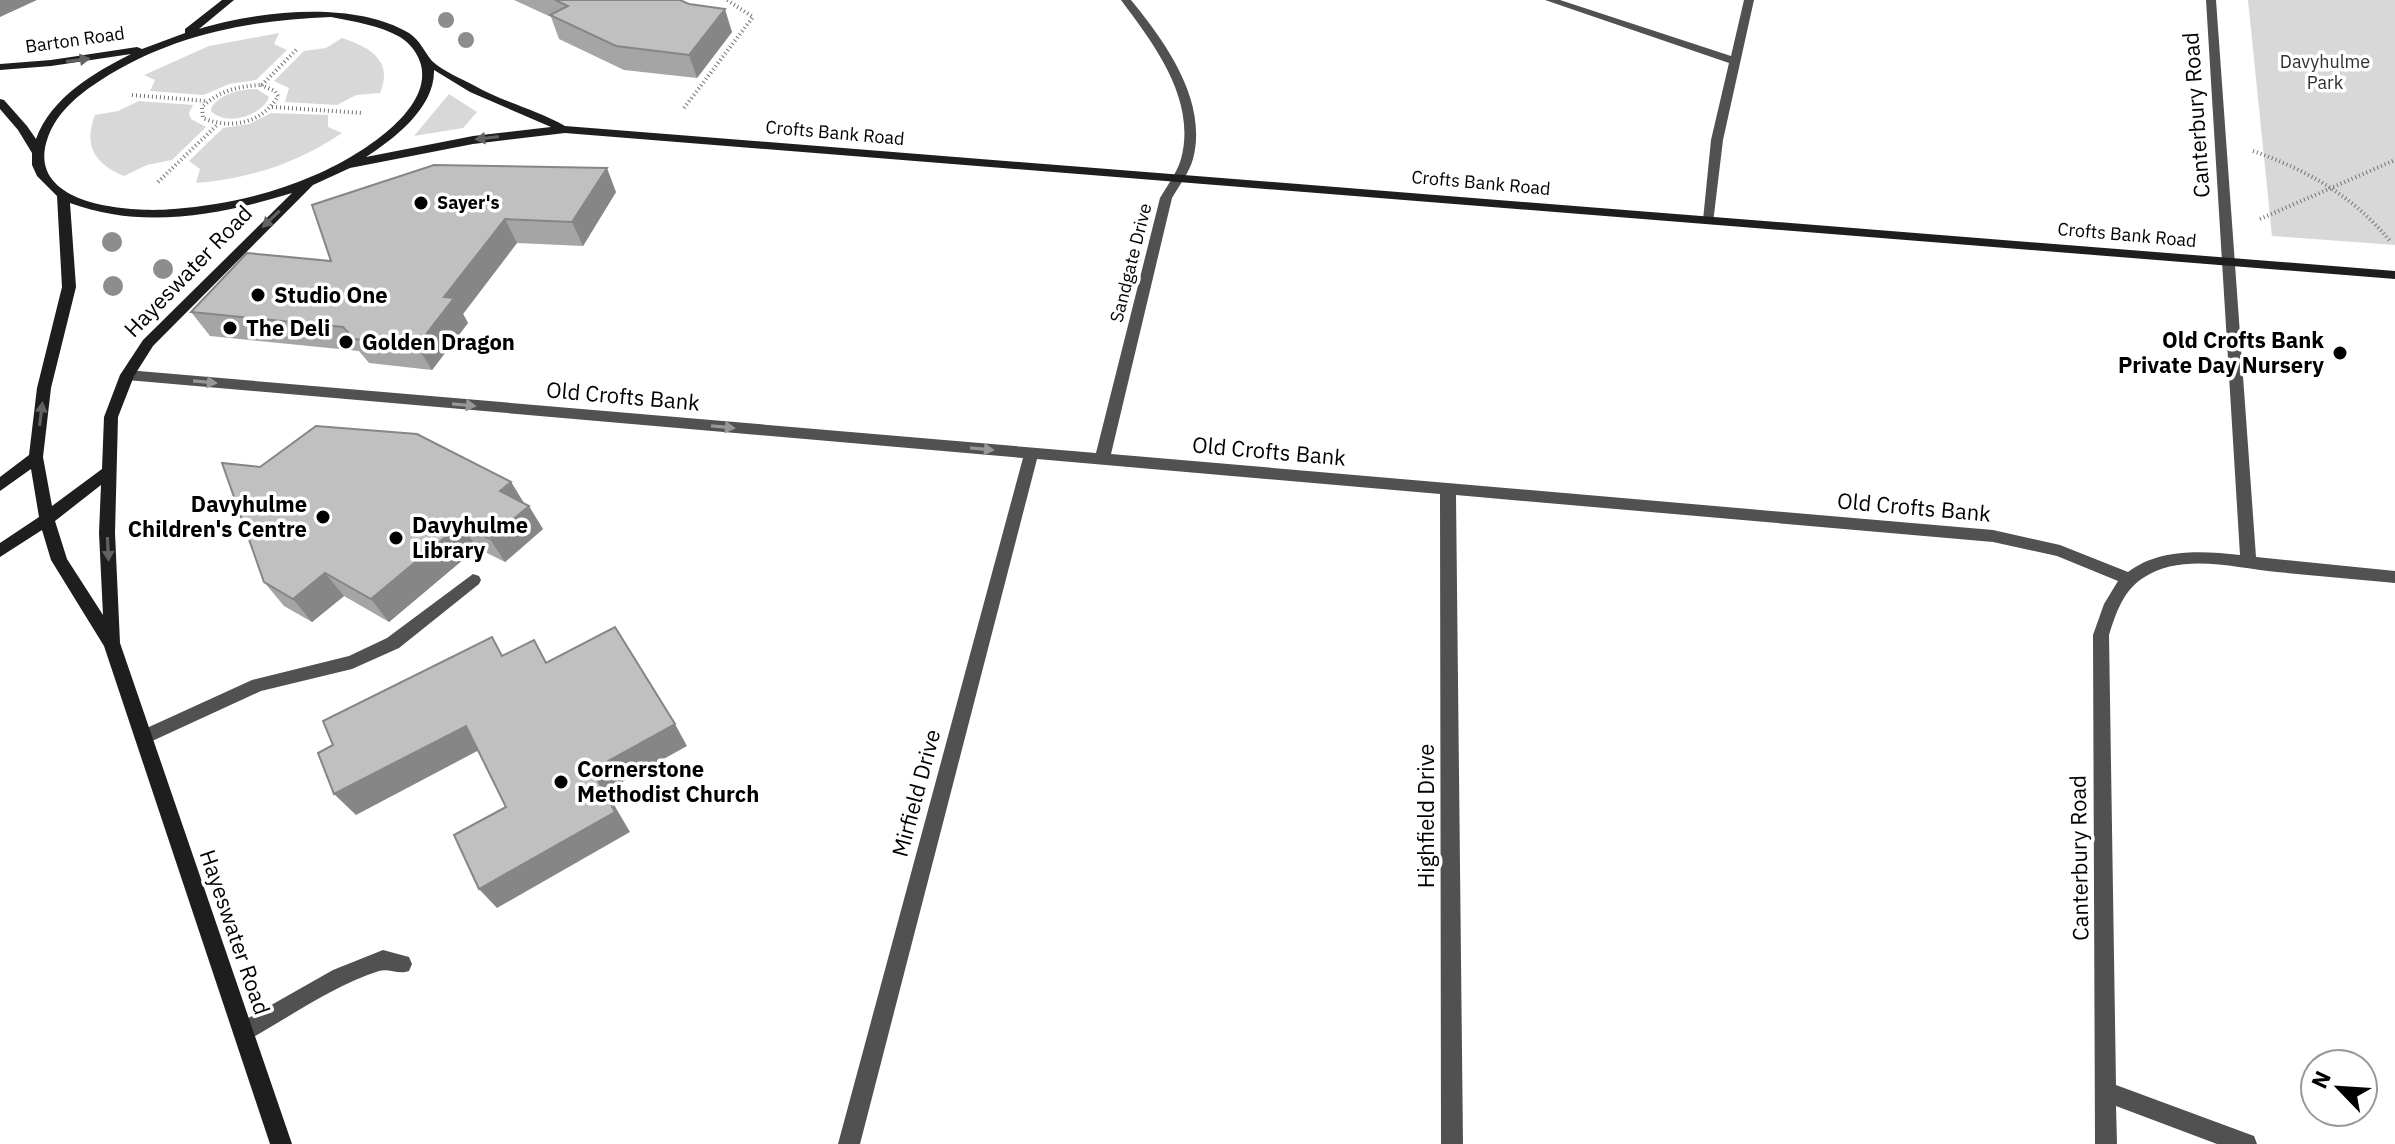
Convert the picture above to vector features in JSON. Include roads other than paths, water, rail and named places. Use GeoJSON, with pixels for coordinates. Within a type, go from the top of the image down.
{"type":"FeatureCollection","features":[{"type":"Feature","properties":{"kind":"main road"},"geometry":{"type":"LineString","coordinates":[[184,34],[229,0]]}},
{"type":"Feature","properties":{"kind":"main road"},"geometry":{"type":"LineString","coordinates":[[339,0],[360,18]]}},
{"type":"Feature","properties":{"kind":"main road"},"geometry":{"type":"LineString","coordinates":[[37,152],[49,121],[78,91],[113,67],[184,34],[256,19],[295,15],[360,18]]}},
{"type":"Feature","properties":{"kind":"main road","name":"Crofts Bank Road"},"geometry":{"type":"LineString","coordinates":[[360,18],[394,27],[417,43],[429,63],[484,95],[565,129]]}},
{"type":"Feature","properties":{"kind":"main road","name":"Barton Road"},"geometry":{"type":"LineString","coordinates":[[0,67],[81,60],[155,47]]}},
{"type":"Feature","properties":{"kind":"main road"},"geometry":{"type":"LineString","coordinates":[[0,102],[23,128],[37,152],[42,176],[63,196],[90,207],[127,213],[185,212],[250,201],[311,181],[345,165],[383,141],[411,116],[427,88],[429,63]]}},
{"type":"Feature","properties":{"kind":"main road","name":"Crofts Bank Road"},"geometry":{"type":"LineString","coordinates":[[345,165],[473,140],[565,129],[2395,275]]}},
{"type":"Feature","properties":{"kind":"main road","name":"Hayeswater Road"},"geometry":{"type":"LineString","coordinates":[[112,644],[107,533],[111,417],[127,375],[148,343],[311,181]]}},
{"type":"Feature","properties":{"kind":"main road","name":"Hayeswater Road"},"geometry":{"type":"LineString","coordinates":[[63,196],[69,287],[44,388],[36,457],[47,519],[59,560],[112,644],[281,1144]]}},
{"type":"Feature","properties":{"kind":"main road"},"geometry":{"type":"LineString","coordinates":[[0,485],[36,457]]}},
{"type":"Feature","properties":{"kind":"main road"},"geometry":{"type":"LineString","coordinates":[[0,551],[109,471]]}},
{"type":"Feature","properties":{"kind":"street","name":"Sandgate Drive"},"geometry":{"type":"LineString","coordinates":[[1102,459],[1166,198],[1187,160],[1189,127],[1182,93],[1150,28],[1126,0]]}},
{"type":"Feature","properties":{"kind":"street"},"geometry":{"type":"LineString","coordinates":[[1550,0],[1734,61]]}},
{"type":"Feature","properties":{"kind":"street"},"geometry":{"type":"LineString","coordinates":[[1709,220],[1717,140],[1749,0]]}},
{"type":"Feature","properties":{"kind":"street","name":"Canterbury Road"},"geometry":{"type":"LineString","coordinates":[[2211,0],[2223,143],[2248,563]]}},
{"type":"Feature","properties":{"kind":"street","name":"Old Crofts Bank"},"geometry":{"type":"LineString","coordinates":[[127,375],[1993,536],[2060,551],[2129,579]]}},
{"type":"Feature","properties":{"kind":"street","name":"Mirfield Drive"},"geometry":{"type":"LineString","coordinates":[[849,1144],[1031,454]]}},
{"type":"Feature","properties":{"kind":"street","name":"Highfield Drive"},"geometry":{"type":"LineString","coordinates":[[1448,488],[1452,1144]]}},
{"type":"Feature","properties":{"kind":"street"},"geometry":{"type":"LineString","coordinates":[[2129,579],[2149,567],[2173,560],[2207,558],[2395,577]]}},
{"type":"Feature","properties":{"kind":"street","name":"Canterbury Road"},"geometry":{"type":"LineString","coordinates":[[2106,1144],[2101,635],[2108,609],[2129,579]]}},
{"type":"Feature","properties":{"kind":"street"},"geometry":{"type":"LineString","coordinates":[[144,737],[258,685],[352,662],[393,643],[473,580]]}},
{"type":"Feature","properties":{"kind":"street"},"geometry":{"type":"LineString","coordinates":[[243,1032],[340,977],[383,960],[402,964]]}},
{"type":"Feature","properties":{"kind":"street"},"geometry":{"type":"LineString","coordinates":[[2106,1092],[2246,1144]]}},
{"type":"Feature","properties":{"kind":"place","name":"Sayer's"},"geometry":{"type":"Point","coordinates":[421,203]}},
{"type":"Feature","properties":{"kind":"place","name":"Studio One"},"geometry":{"type":"Point","coordinates":[258,295]}},
{"type":"Feature","properties":{"kind":"place","name":"The Deli"},"geometry":{"type":"Point","coordinates":[230,328]}},
{"type":"Feature","properties":{"kind":"place","name":"Golden Dragon"},"geometry":{"type":"Point","coordinates":[346,342]}},
{"type":"Feature","properties":{"kind":"place","name":"Old Crofts Bank Private Day Nursery"},"geometry":{"type":"Point","coordinates":[2340,353]}},
{"type":"Feature","properties":{"kind":"place","name":"Davyhulme Children's Centre"},"geometry":{"type":"Point","coordinates":[323,517]}},
{"type":"Feature","properties":{"kind":"place","name":"Davyhulme Library"},"geometry":{"type":"Point","coordinates":[396,538]}},
{"type":"Feature","properties":{"kind":"place","name":"Cornerstone Methodist Church"},"geometry":{"type":"Point","coordinates":[561,782]}},
{"type":"Feature","properties":{"kind":"park label","name":"Davyhulme Park"},"geometry":{"type":"Point","coordinates":[2325,72]}}]}
